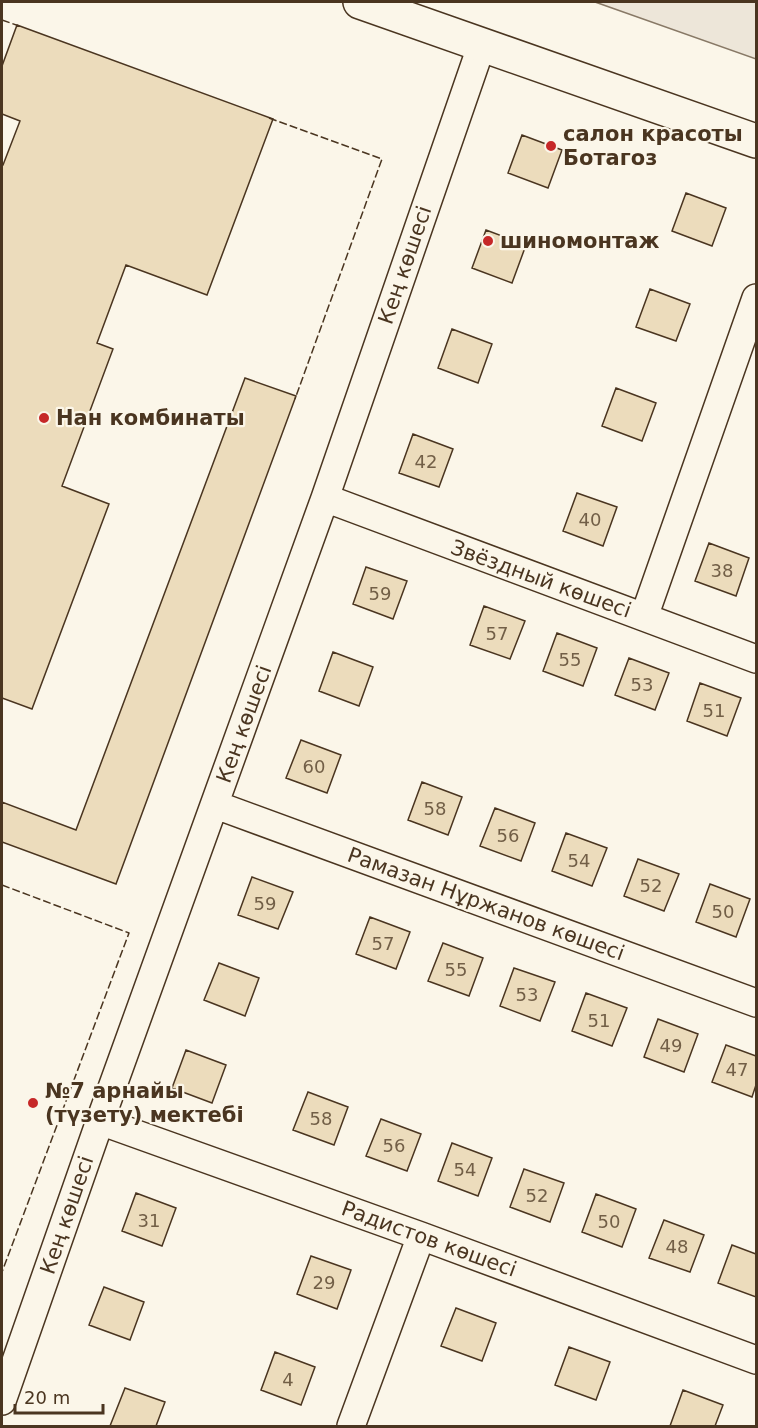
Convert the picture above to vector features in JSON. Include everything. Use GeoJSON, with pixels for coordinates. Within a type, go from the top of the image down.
{"type":"FeatureCollection","features":[{"type":"Feature","properties":{"kind":"street"},"geometry":{"type":"LineString","coordinates":[[360,2],[756,141]]}},
{"type":"Feature","properties":{"kind":"street","name":"Кең көшесі"},"geometry":{"type":"LineString","coordinates":[[2,1401],[100,1120],[216,805],[325,498],[482,44]]}},
{"type":"Feature","properties":{"kind":"street"},"geometry":{"type":"LineString","coordinates":[[644,617],[756,298]]}},
{"type":"Feature","properties":{"kind":"street","name":"Звёздный көшесі"},"geometry":{"type":"LineString","coordinates":[[325,498],[756,659]]}},
{"type":"Feature","properties":{"kind":"street","name":"Рамазан Нұржанов көшесі"},"geometry":{"type":"LineString","coordinates":[[216,805],[756,1003]]}},
{"type":"Feature","properties":{"kind":"street","name":"Радистов көшесі"},"geometry":{"type":"LineString","coordinates":[[100,1120],[756,1360]]}},
{"type":"Feature","properties":{"kind":"street"},"geometry":{"type":"LineString","coordinates":[[351,1426],[421,1236]]}},
{"type":"Feature","properties":{"kind":"shaded area"},"geometry":{"type":"Polygon","coordinates":[[[595,2],[756,2],[756,59],[595,2]]]}},
{"type":"Feature","properties":{"kind":"building","name":"Нан комбинаты"},"geometry":{"type":"Polygon","coordinates":[[[17,25],[273,119],[207,295],[126,265],[97,343],[113,349],[62,486],[109,504],[32,709],[2,698],[2,165],[20,121],[2,114],[2,66],[17,25]]]}},
{"type":"Feature","properties":{"kind":"building"},"geometry":{"type":"Polygon","coordinates":[[[522,135],[562,150],[548,188],[508,173],[522,135]]]}},
{"type":"Feature","properties":{"kind":"building"},"geometry":{"type":"Polygon","coordinates":[[[686,193],[726,208],[712,246],[672,231],[686,193]]]}},
{"type":"Feature","properties":{"kind":"building"},"geometry":{"type":"Polygon","coordinates":[[[486,230],[526,245],[512,283],[472,268],[486,230]]]}},
{"type":"Feature","properties":{"kind":"building"},"geometry":{"type":"Polygon","coordinates":[[[650,289],[690,304],[676,341],[636,327],[650,289]]]}},
{"type":"Feature","properties":{"kind":"building"},"geometry":{"type":"Polygon","coordinates":[[[452,329],[492,344],[478,383],[438,368],[452,329]]]}},
{"type":"Feature","properties":{"kind":"building"},"geometry":{"type":"Polygon","coordinates":[[[245,378],[296,396],[116,884],[2,842],[2,802],[76,830],[245,378]]]}},
{"type":"Feature","properties":{"kind":"building"},"geometry":{"type":"Polygon","coordinates":[[[616,388],[656,403],[642,441],[602,426],[616,388]]]}},
{"type":"Feature","properties":{"kind":"building"},"geometry":{"type":"Polygon","coordinates":[[[413,434],[453,449],[439,487],[399,473],[413,434]]]}},
{"type":"Feature","properties":{"kind":"building"},"geometry":{"type":"Polygon","coordinates":[[[577,493],[617,507],[603,546],[563,531],[577,493]]]}},
{"type":"Feature","properties":{"kind":"building"},"geometry":{"type":"Polygon","coordinates":[[[709,543],[749,558],[736,596],[695,581],[709,543]]]}},
{"type":"Feature","properties":{"kind":"building"},"geometry":{"type":"Polygon","coordinates":[[[366,567],[407,581],[393,619],[353,604],[366,567]]]}},
{"type":"Feature","properties":{"kind":"building"},"geometry":{"type":"Polygon","coordinates":[[[484,606],[525,621],[510,659],[470,645],[484,606]]]}},
{"type":"Feature","properties":{"kind":"building"},"geometry":{"type":"Polygon","coordinates":[[[557,633],[597,648],[583,686],[543,671],[557,633]]]}},
{"type":"Feature","properties":{"kind":"building"},"geometry":{"type":"Polygon","coordinates":[[[333,652],[373,667],[359,706],[319,691],[333,652]]]}},
{"type":"Feature","properties":{"kind":"building"},"geometry":{"type":"Polygon","coordinates":[[[629,658],[669,673],[655,710],[615,695],[629,658]]]}},
{"type":"Feature","properties":{"kind":"building"},"geometry":{"type":"Polygon","coordinates":[[[700,683],[741,698],[727,736],[687,721],[700,683]]]}},
{"type":"Feature","properties":{"kind":"building"},"geometry":{"type":"Polygon","coordinates":[[[301,740],[341,755],[327,793],[286,778],[301,740]]]}},
{"type":"Feature","properties":{"kind":"building"},"geometry":{"type":"Polygon","coordinates":[[[422,782],[462,797],[448,835],[408,820],[422,782]]]}},
{"type":"Feature","properties":{"kind":"building"},"geometry":{"type":"Polygon","coordinates":[[[495,808],[535,823],[521,861],[480,846],[495,808]]]}},
{"type":"Feature","properties":{"kind":"building"},"geometry":{"type":"Polygon","coordinates":[[[566,833],[607,848],[592,886],[552,871],[566,833]]]}},
{"type":"Feature","properties":{"kind":"building"},"geometry":{"type":"Polygon","coordinates":[[[638,859],[679,874],[664,911],[624,896],[638,859]]]}},
{"type":"Feature","properties":{"kind":"building"},"geometry":{"type":"Polygon","coordinates":[[[252,877],[293,892],[278,929],[238,915],[252,877]]]}},
{"type":"Feature","properties":{"kind":"building"},"geometry":{"type":"Polygon","coordinates":[[[710,884],[750,899],[736,937],[696,922],[710,884]]]}},
{"type":"Feature","properties":{"kind":"building"},"geometry":{"type":"Polygon","coordinates":[[[370,917],[410,932],[396,969],[356,954],[370,917]]]}},
{"type":"Feature","properties":{"kind":"building"},"geometry":{"type":"Polygon","coordinates":[[[443,943],[483,958],[469,996],[428,981],[443,943]]]}},
{"type":"Feature","properties":{"kind":"building"},"geometry":{"type":"Polygon","coordinates":[[[219,963],[259,978],[245,1016],[204,1000],[219,963]]]}},
{"type":"Feature","properties":{"kind":"building"},"geometry":{"type":"Polygon","coordinates":[[[514,968],[555,982],[540,1021],[500,1006],[514,968]]]}},
{"type":"Feature","properties":{"kind":"building"},"geometry":{"type":"Polygon","coordinates":[[[586,993],[627,1008],[612,1046],[572,1031],[586,993]]]}},
{"type":"Feature","properties":{"kind":"building"},"geometry":{"type":"Polygon","coordinates":[[[658,1019],[698,1034],[684,1072],[644,1057],[658,1019]]]}},
{"type":"Feature","properties":{"kind":"building"},"geometry":{"type":"Polygon","coordinates":[[[726,1045],[756,1056],[756,1085],[752,1097],[712,1082],[726,1045]]]}},
{"type":"Feature","properties":{"kind":"building"},"geometry":{"type":"Polygon","coordinates":[[[186,1050],[226,1065],[212,1103],[172,1088],[186,1050]]]}},
{"type":"Feature","properties":{"kind":"building"},"geometry":{"type":"Polygon","coordinates":[[[308,1092],[348,1107],[334,1145],[293,1130],[308,1092]]]}},
{"type":"Feature","properties":{"kind":"building"},"geometry":{"type":"Polygon","coordinates":[[[381,1119],[421,1134],[407,1171],[366,1156],[381,1119]]]}},
{"type":"Feature","properties":{"kind":"building"},"geometry":{"type":"Polygon","coordinates":[[[452,1143],[492,1158],[478,1196],[438,1181],[452,1143]]]}},
{"type":"Feature","properties":{"kind":"building"},"geometry":{"type":"Polygon","coordinates":[[[524,1169],[564,1183],[550,1222],[510,1207],[524,1169]]]}},
{"type":"Feature","properties":{"kind":"building"},"geometry":{"type":"Polygon","coordinates":[[[136,1193],[176,1208],[162,1246],[122,1231],[136,1193]]]}},
{"type":"Feature","properties":{"kind":"building"},"geometry":{"type":"Polygon","coordinates":[[[596,1194],[636,1209],[622,1247],[582,1232],[596,1194]]]}},
{"type":"Feature","properties":{"kind":"building"},"geometry":{"type":"Polygon","coordinates":[[[664,1220],[704,1235],[690,1272],[649,1258],[664,1220]]]}},
{"type":"Feature","properties":{"kind":"building"},"geometry":{"type":"Polygon","coordinates":[[[732,1245],[756,1254],[756,1297],[718,1283],[732,1245]]]}},
{"type":"Feature","properties":{"kind":"building"},"geometry":{"type":"Polygon","coordinates":[[[311,1256],[351,1270],[337,1309],[297,1294],[311,1256]]]}},
{"type":"Feature","properties":{"kind":"building"},"geometry":{"type":"Polygon","coordinates":[[[104,1287],[144,1302],[130,1340],[89,1325],[104,1287]]]}},
{"type":"Feature","properties":{"kind":"building"},"geometry":{"type":"Polygon","coordinates":[[[456,1308],[496,1323],[482,1361],[441,1346],[456,1308]]]}},
{"type":"Feature","properties":{"kind":"building"},"geometry":{"type":"Polygon","coordinates":[[[569,1347],[610,1362],[596,1400],[555,1385],[569,1347]]]}},
{"type":"Feature","properties":{"kind":"building"},"geometry":{"type":"Polygon","coordinates":[[[275,1352],[315,1367],[301,1405],[261,1390],[275,1352]]]}},
{"type":"Feature","properties":{"kind":"building"},"geometry":{"type":"Polygon","coordinates":[[[125,1388],[165,1402],[156,1426],[110,1426],[125,1388]]]}},
{"type":"Feature","properties":{"kind":"building"},"geometry":{"type":"Polygon","coordinates":[[[683,1390],[723,1405],[715,1426],[670,1426],[683,1390]]]}},
{"type":"Feature","properties":{"kind":"fence"},"geometry":{"type":"LineString","coordinates":[[2,20],[19,26]]}},
{"type":"Feature","properties":{"kind":"fence"},"geometry":{"type":"LineString","coordinates":[[269,118],[382,159],[295,399]]}},
{"type":"Feature","properties":{"kind":"fence"},"geometry":{"type":"LineString","coordinates":[[2,885],[129,933],[2,1272]]}},
{"type":"Feature","properties":{"kind":"place","name":"салон красоты Ботагоз"},"geometry":{"type":"Point","coordinates":[551,146]}},
{"type":"Feature","properties":{"kind":"place","name":"шиномонтаж"},"geometry":{"type":"Point","coordinates":[488,241]}},
{"type":"Feature","properties":{"kind":"place","name":"Нан комбинаты"},"geometry":{"type":"Point","coordinates":[44,418]}},
{"type":"Feature","properties":{"kind":"place","name":"№7 арнайы (түзету) мектебі"},"geometry":{"type":"Point","coordinates":[33,1103]}}]}
